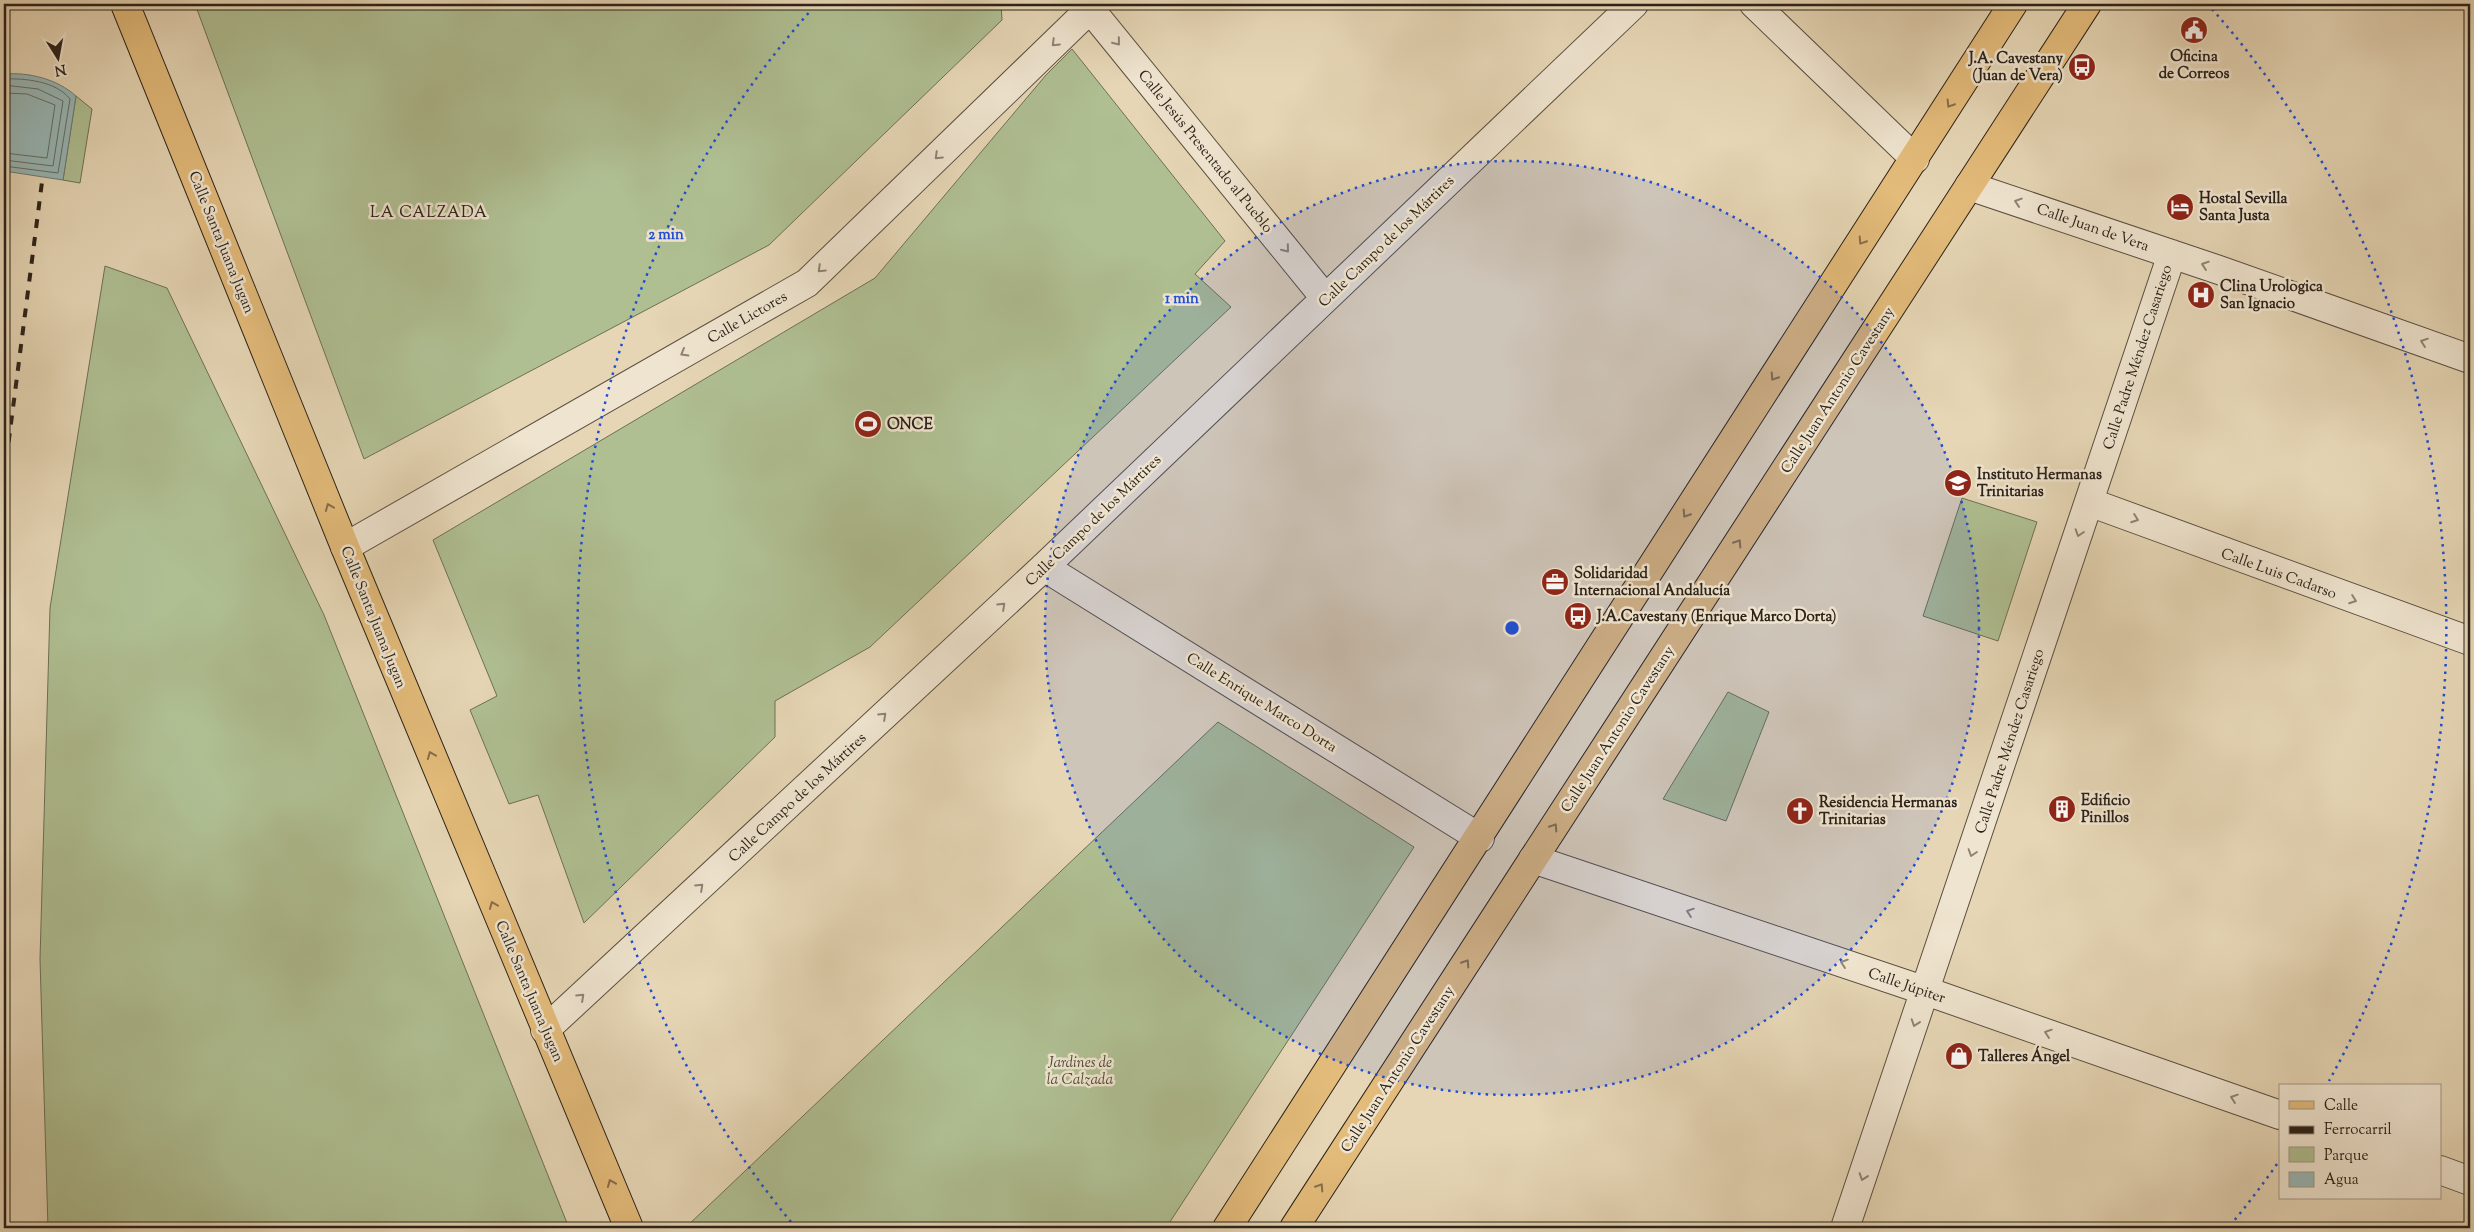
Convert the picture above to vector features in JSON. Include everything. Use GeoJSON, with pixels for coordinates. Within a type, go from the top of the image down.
{"type":"FeatureCollection","features":[{"type":"Feature","properties":{"kind":"main road","name":"Calle Santa Juana Jugan"},"geometry":{"type":"LineString","coordinates":[[126,4],[345,547],[545,1030],[578,1102],[630,1228]]}},
{"type":"Feature","properties":{"kind":"main road"},"geometry":{"type":"LineString","coordinates":[[1228,1228],[1480,838],[1607,635],[2013,4]]}},
{"type":"Feature","properties":{"kind":"main road","name":"Calle Juan Antonio Cavestany"},"geometry":{"type":"LineString","coordinates":[[1294,1228],[2087,4]]}},
{"type":"Feature","properties":{"kind":"street","name":"Calle Campo de los Mártires"},"geometry":{"type":"LineString","coordinates":[[545,1030],[1044,567],[1634,4]]}},
{"type":"Feature","properties":{"kind":"street"},"geometry":{"type":"LineString","coordinates":[[1754,4],[1915,159]]}},
{"type":"Feature","properties":{"kind":"street","name":"Calle Lictores"},"geometry":{"type":"LineString","coordinates":[[345,547],[806,283],[1088,6]]}},
{"type":"Feature","properties":{"kind":"street","name":"Calle Jesús Presentado al Pueblo"},"geometry":{"type":"LineString","coordinates":[[1088,6],[1325,298]]}},
{"type":"Feature","properties":{"kind":"street","name":"Calle Juan de Vera"},"geometry":{"type":"LineString","coordinates":[[1970,186],[2172,254],[2470,359]]}},
{"type":"Feature","properties":{"kind":"street","name":"Calle Padre Méndez Casariego"},"geometry":{"type":"LineString","coordinates":[[1845,1228],[2172,254]]}},
{"type":"Feature","properties":{"kind":"street","name":"Calle Luis Cadarso"},"geometry":{"type":"LineString","coordinates":[[2089,502],[2470,642]]}},
{"type":"Feature","properties":{"kind":"street","name":"Calle Enrique Marco Dorta"},"geometry":{"type":"LineString","coordinates":[[1044,567],[1480,838]]}},
{"type":"Feature","properties":{"kind":"street","name":"Calle Júpiter"},"geometry":{"type":"LineString","coordinates":[[1533,859],[1926,991],[2279,1114]]}},
{"type":"Feature","properties":{"kind":"street"},"geometry":{"type":"LineString","coordinates":[[2442,1171],[2470,1181]]}},
{"type":"Feature","properties":{"kind":"green space"},"geometry":{"type":"Polygon","coordinates":[[[195,4],[1001,4],[1002,20],[769,245],[364,459],[195,4]]]}},
{"type":"Feature","properties":{"kind":"green space","name":"ONCE"},"geometry":{"type":"Polygon","coordinates":[[[1072,49],[1225,241],[1195,274],[1231,307],[870,647],[775,701],[775,737],[584,923],[538,795],[509,804],[470,710],[497,696],[433,540],[875,278],[1046,75],[1072,49]]]}},
{"type":"Feature","properties":{"kind":"green space"},"geometry":{"type":"Polygon","coordinates":[[[76,96],[92,109],[80,183],[63,180],[76,96]]]}},
{"type":"Feature","properties":{"kind":"green space"},"geometry":{"type":"Polygon","coordinates":[[[105,266],[167,288],[324,615],[569,1228],[48,1228],[40,959],[50,608],[105,266]]]}},
{"type":"Feature","properties":{"kind":"green space"},"geometry":{"type":"Polygon","coordinates":[[[1962,498],[2037,522],[1998,641],[1923,616],[1962,498]]]}},
{"type":"Feature","properties":{"kind":"green space"},"geometry":{"type":"Polygon","coordinates":[[[1728,692],[1769,712],[1726,821],[1663,799],[1728,692]]]}},
{"type":"Feature","properties":{"kind":"green space","name":"Jardines de la Calzada"},"geometry":{"type":"Polygon","coordinates":[[[1218,722],[1414,847],[1166,1228],[685,1228],[1218,722]]]}},
{"type":"Feature","properties":{"kind":"water"},"geometry":{"type":"Polygon","coordinates":[[[4,74],[23,74],[42,78],[60,85],[76,96],[63,180],[4,171],[4,74]]]}},
{"type":"Feature","properties":{"kind":"railway"},"geometry":{"type":"LineString","coordinates":[[4,478],[42,182]]}},
{"type":"Feature","properties":{"kind":"place","name":"Oficina de Correos"},"geometry":{"type":"Point","coordinates":[2194,30]}},
{"type":"Feature","properties":{"kind":"place","name":"J.A. Cavestany (Juan de Vera)"},"geometry":{"type":"Point","coordinates":[2082,67]}},
{"type":"Feature","properties":{"kind":"place","name":"Hostal Sevilla Santa Justa"},"geometry":{"type":"Point","coordinates":[2180,207]}},
{"type":"Feature","properties":{"kind":"place","name":"Clina Urologica San Ignacio"},"geometry":{"type":"Point","coordinates":[2201,295]}},
{"type":"Feature","properties":{"kind":"place","name":"ONCE"},"geometry":{"type":"Point","coordinates":[868,424]}},
{"type":"Feature","properties":{"kind":"place","name":"Instituto Hermanas Trinitarias"},"geometry":{"type":"Point","coordinates":[1958,483]}},
{"type":"Feature","properties":{"kind":"place","name":"Solidaridad Internacional Andalucía"},"geometry":{"type":"Point","coordinates":[1555,582]}},
{"type":"Feature","properties":{"kind":"place","name":"J.A.Cavestany (Enrique Marco Dorta)"},"geometry":{"type":"Point","coordinates":[1578,616]}},
{"type":"Feature","properties":{"kind":"place","name":"Edificio Pinillos"},"geometry":{"type":"Point","coordinates":[2062,809]}},
{"type":"Feature","properties":{"kind":"place","name":"Residencia Hermanas Trinitarias"},"geometry":{"type":"Point","coordinates":[1800,811]}},
{"type":"Feature","properties":{"kind":"place","name":"Talleres Ángel"},"geometry":{"type":"Point","coordinates":[1959,1056]}},
{"type":"Feature","properties":{"kind":"district","name":"LA CALZADA"},"geometry":{"type":"Point","coordinates":[429,211]}}]}
